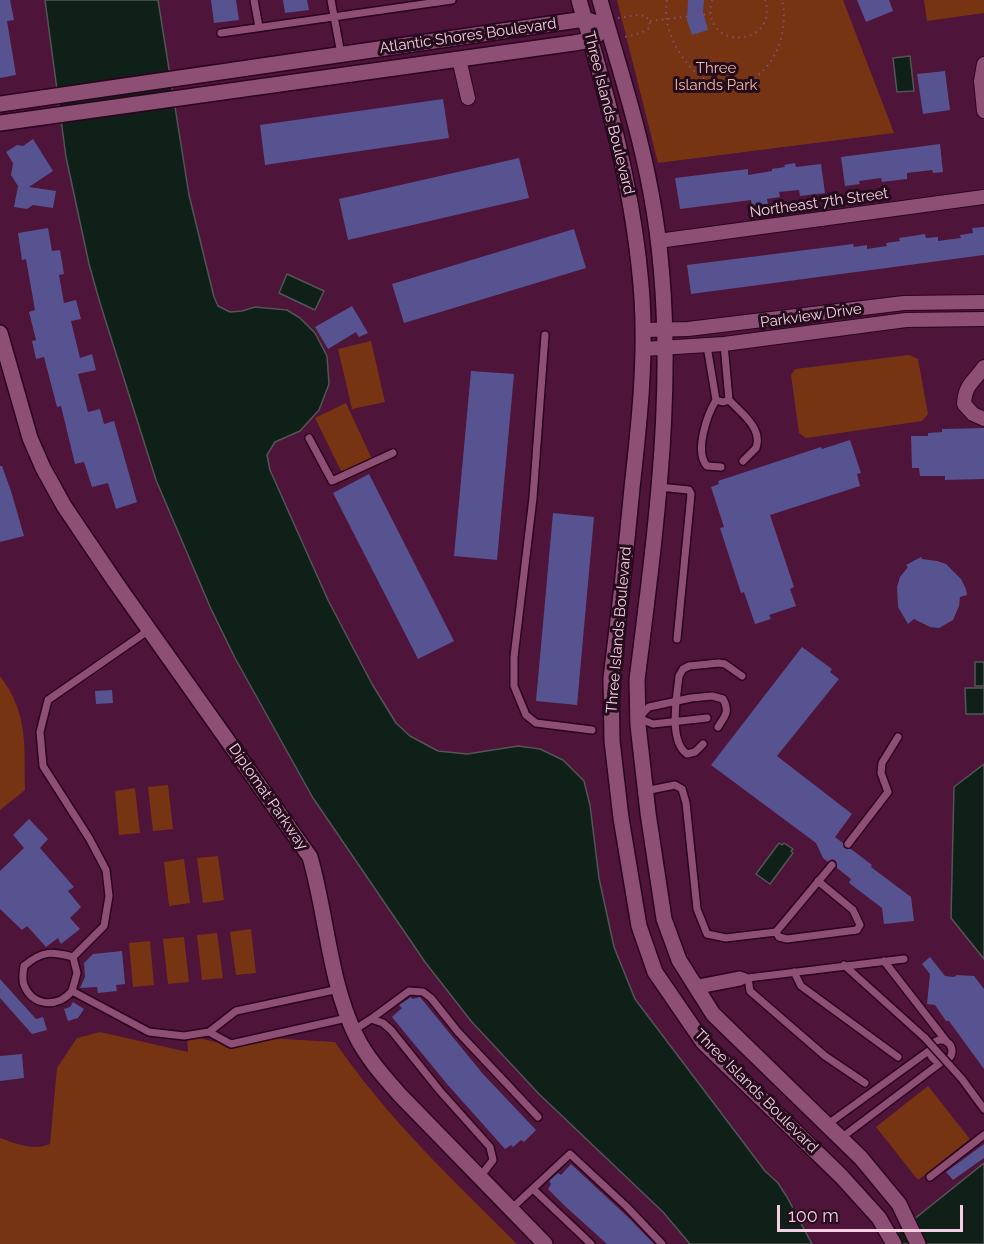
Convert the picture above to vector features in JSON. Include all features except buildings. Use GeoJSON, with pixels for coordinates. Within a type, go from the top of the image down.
{"type":"FeatureCollection","features":[{"type":"Feature","properties":{"kind":"street","name":"Three Islands Boulevard"},"geometry":{"type":"LineString","coordinates":[[579,0],[614,120],[631,197],[639,264],[643,330],[640,416],[611,678],[610,719],[618,794],[639,926],[656,972],[703,1042],[841,1176],[879,1218],[894,1244]]}},
{"type":"Feature","properties":{"kind":"street","name":"Three Islands Boulevard"},"geometry":{"type":"LineString","coordinates":[[600,0],[636,126],[651,193],[658,241],[664,330],[664,413],[659,487],[637,680],[645,790],[664,919],[679,960],[713,1014],[861,1158],[899,1204],[918,1244]]}},
{"type":"Feature","properties":{"kind":"street","name":"Atlantic Shores Boulevard"},"geometry":{"type":"LineString","coordinates":[[0,104],[585,19],[609,29]]}},
{"type":"Feature","properties":{"kind":"street","name":"Atlantic Shores Boulevard"},"geometry":{"type":"LineString","coordinates":[[0,123],[591,40],[609,29]]}},
{"type":"Feature","properties":{"kind":"street"},"geometry":{"type":"LineString","coordinates":[[459,59],[468,98]]}},
{"type":"Feature","properties":{"kind":"street"},"geometry":{"type":"LineString","coordinates":[[984,64],[981,81],[984,111]]}},
{"type":"Feature","properties":{"kind":"street","name":"Northeast 7th Street"},"geometry":{"type":"LineString","coordinates":[[658,241],[984,197]]}},
{"type":"Feature","properties":{"kind":"street"},"geometry":{"type":"LineString","coordinates":[[939,302],[940,319]]}},
{"type":"Feature","properties":{"kind":"street","name":"Parkview Drive"},"geometry":{"type":"LineString","coordinates":[[643,330],[698,328],[856,308],[939,302],[984,302]]}},
{"type":"Feature","properties":{"kind":"street","name":"Parkview Drive"},"geometry":{"type":"LineString","coordinates":[[643,349],[707,346],[894,321],[984,319]]}},
{"type":"Feature","properties":{"kind":"street","name":"Diplomat Parkway"},"geometry":{"type":"LineString","coordinates":[[0,333],[30,438],[42,468],[64,506],[310,857],[340,989],[352,1024],[378,1070],[545,1244]]}},
{"type":"Feature","properties":{"kind":"street"},"geometry":{"type":"LineString","coordinates":[[984,367],[970,383],[965,393],[964,404],[973,414],[984,419]]}},
{"type":"Feature","properties":{"kind":"street"},"geometry":{"type":"LineString","coordinates":[[610,719],[638,718]]}},
{"type":"Feature","properties":{"kind":"street"},"geometry":{"type":"LineString","coordinates":[[618,794],[645,790]]}},
{"type":"Feature","properties":{"kind":"lane"},"geometry":{"type":"LineString","coordinates":[[254,0],[259,27]]}},
{"type":"Feature","properties":{"kind":"lane"},"geometry":{"type":"LineString","coordinates":[[332,0],[342,55]]}},
{"type":"Feature","properties":{"kind":"lane"},"geometry":{"type":"LineString","coordinates":[[221,33],[452,0]]}},
{"type":"Feature","properties":{"kind":"lane"},"geometry":{"type":"LineString","coordinates":[[545,335],[533,498],[514,657],[514,686],[526,715],[536,723],[592,730]]}},
{"type":"Feature","properties":{"kind":"lane"},"geometry":{"type":"LineString","coordinates":[[724,344],[729,400],[752,425],[757,435],[756,448],[743,461]]}},
{"type":"Feature","properties":{"kind":"lane"},"geometry":{"type":"LineString","coordinates":[[707,346],[716,400],[707,418],[702,439],[702,455],[706,466],[721,467]]}},
{"type":"Feature","properties":{"kind":"lane"},"geometry":{"type":"LineString","coordinates":[[716,400],[723,402],[729,400]]}},
{"type":"Feature","properties":{"kind":"lane"},"geometry":{"type":"LineString","coordinates":[[309,438],[332,481],[393,453]]}},
{"type":"Feature","properties":{"kind":"lane"},"geometry":{"type":"LineString","coordinates":[[659,487],[689,490],[692,494],[677,639]]}},
{"type":"Feature","properties":{"kind":"lane"},"geometry":{"type":"LineString","coordinates":[[73,957],[104,926],[109,896],[106,870],[89,838],[43,766],[40,732],[48,700],[149,630]]}},
{"type":"Feature","properties":{"kind":"lane"},"geometry":{"type":"LineString","coordinates":[[703,744],[695,752],[687,754],[681,750],[677,742],[676,701],[682,669],[688,666],[725,664],[742,676]]}},
{"type":"Feature","properties":{"kind":"lane"},"geometry":{"type":"LineString","coordinates":[[707,718],[653,724],[638,718],[649,707],[712,696],[723,699],[727,707],[718,726]]}},
{"type":"Feature","properties":{"kind":"lane"},"geometry":{"type":"LineString","coordinates":[[848,844],[888,792],[881,773],[882,762],[898,737]]}},
{"type":"Feature","properties":{"kind":"lane"},"geometry":{"type":"LineString","coordinates":[[645,790],[675,785],[682,789],[697,909],[707,933],[726,938],[776,932],[832,865]]}},
{"type":"Feature","properties":{"kind":"lane"},"geometry":{"type":"LineString","coordinates":[[776,932],[779,938],[787,939],[857,930],[860,925],[853,910],[818,880]]}},
{"type":"Feature","properties":{"kind":"lane"},"geometry":{"type":"LineString","coordinates":[[58,953],[73,957],[77,973],[72,991],[65,999],[50,1004],[34,999],[23,984],[24,966],[37,955],[58,953]]}},
{"type":"Feature","properties":{"kind":"lane"},"geometry":{"type":"LineString","coordinates":[[696,987],[844,965],[904,959]]}},
{"type":"Feature","properties":{"kind":"lane"},"geometry":{"type":"LineString","coordinates":[[841,1138],[952,1054],[952,1047],[884,961]]}},
{"type":"Feature","properties":{"kind":"lane"},"geometry":{"type":"LineString","coordinates":[[844,965],[925,1038],[962,1079],[984,1109]]}},
{"type":"Feature","properties":{"kind":"lane"},"geometry":{"type":"LineString","coordinates":[[794,972],[801,986],[898,1057]]}},
{"type":"Feature","properties":{"kind":"lane"},"geometry":{"type":"LineString","coordinates":[[748,978],[750,991],[825,1056],[865,1083]]}},
{"type":"Feature","properties":{"kind":"lane"},"geometry":{"type":"LineString","coordinates":[[72,991],[149,1032],[184,1036],[209,1032],[236,1011],[340,989]]}},
{"type":"Feature","properties":{"kind":"lane"},"geometry":{"type":"LineString","coordinates":[[209,1032],[231,1044],[352,1024],[371,1019],[409,991],[423,992],[432,998],[458,1032],[538,1117]]}},
{"type":"Feature","properties":{"kind":"lane"},"geometry":{"type":"LineString","coordinates":[[371,1019],[383,1023],[391,1030],[440,1091],[490,1147],[493,1160],[480,1178]]}},
{"type":"Feature","properties":{"kind":"lane"},"geometry":{"type":"LineString","coordinates":[[828,1124],[930,1050],[935,1042],[941,1040],[947,1042]]}},
{"type":"Feature","properties":{"kind":"lane"},"geometry":{"type":"LineString","coordinates":[[930,1050],[934,1059],[943,1061]]}},
{"type":"Feature","properties":{"kind":"lane"},"geometry":{"type":"LineString","coordinates":[[930,1177],[984,1136]]}},
{"type":"Feature","properties":{"kind":"lane"},"geometry":{"type":"LineString","coordinates":[[511,1209],[570,1154],[627,1207],[662,1244]]}},
{"type":"Feature","properties":{"kind":"lane"},"geometry":{"type":"LineString","coordinates":[[533,1189],[591,1244]]}},
{"type":"Feature","properties":{"kind":"path"},"geometry":{"type":"LineString","coordinates":[[667,0],[665,19],[674,44],[687,65],[700,77],[716,86],[735,87],[750,82],[773,58],[784,27],[782,0]]}},
{"type":"Feature","properties":{"kind":"path"},"geometry":{"type":"LineString","coordinates":[[712,0],[710,14],[716,28],[731,38],[740,39],[757,32],[763,24],[766,16],[765,0]]}},
{"type":"Feature","properties":{"kind":"path"},"geometry":{"type":"LineString","coordinates":[[650,21],[710,14]]}},
{"type":"Feature","properties":{"kind":"path"},"geometry":{"type":"LineString","coordinates":[[638,15],[646,16],[650,21],[649,28],[641,33],[609,29],[638,15]]}},
{"type":"Feature","properties":{"kind":"green space","name":"Three Islands Park"},"geometry":{"type":"Polygon","coordinates":[[[617,0],[843,0],[894,133],[658,163],[617,0]]]}},
{"type":"Feature","properties":{"kind":"green space"},"geometry":{"type":"Polygon","coordinates":[[[924,0],[984,0],[984,13],[927,21],[924,0]]]}},
{"type":"Feature","properties":{"kind":"green space"},"geometry":{"type":"Polygon","coordinates":[[[371,341],[385,402],[352,409],[338,349],[371,341]]]}},
{"type":"Feature","properties":{"kind":"green space"},"geometry":{"type":"Polygon","coordinates":[[[909,355],[918,359],[928,414],[922,421],[806,438],[799,433],[791,375],[795,369],[909,355]]]}},
{"type":"Feature","properties":{"kind":"green space"},"geometry":{"type":"Polygon","coordinates":[[[346,403],[372,459],[342,473],[315,418],[346,403]]]}},
{"type":"Feature","properties":{"kind":"green space"},"geometry":{"type":"Polygon","coordinates":[[[0,676],[16,704],[20,717],[24,745],[25,790],[0,810],[0,676]]]}},
{"type":"Feature","properties":{"kind":"green space"},"geometry":{"type":"Polygon","coordinates":[[[168,785],[173,829],[153,831],[148,787],[168,785]]]}},
{"type":"Feature","properties":{"kind":"green space"},"geometry":{"type":"Polygon","coordinates":[[[135,788],[140,833],[119,835],[115,791],[135,788]]]}},
{"type":"Feature","properties":{"kind":"green space"},"geometry":{"type":"Polygon","coordinates":[[[218,856],[224,900],[203,903],[197,858],[218,856]]]}},
{"type":"Feature","properties":{"kind":"green space"},"geometry":{"type":"Polygon","coordinates":[[[184,859],[190,903],[169,906],[164,862],[184,859]]]}},
{"type":"Feature","properties":{"kind":"green space"},"geometry":{"type":"Polygon","coordinates":[[[251,929],[256,973],[236,975],[230,932],[251,929]]]}},
{"type":"Feature","properties":{"kind":"green space"},"geometry":{"type":"Polygon","coordinates":[[[217,933],[223,978],[202,980],[197,935],[217,933]]]}},
{"type":"Feature","properties":{"kind":"green space"},"geometry":{"type":"Polygon","coordinates":[[[184,937],[189,982],[168,984],[163,939],[184,937]]]}},
{"type":"Feature","properties":{"kind":"green space"},"geometry":{"type":"Polygon","coordinates":[[[150,941],[154,985],[133,987],[129,943],[150,941]]]}},
{"type":"Feature","properties":{"kind":"green space"},"geometry":{"type":"Polygon","coordinates":[[[100,1032],[188,1052],[187,1035],[215,1042],[247,1045],[267,1038],[335,1042],[398,1122],[517,1244],[0,1244],[0,1138],[31,1147],[50,1144],[57,1068],[77,1038],[100,1032]]]}},
{"type":"Feature","properties":{"kind":"green space"},"geometry":{"type":"Polygon","coordinates":[[[928,1086],[970,1139],[918,1180],[876,1127],[928,1086]]]}},
{"type":"Feature","properties":{"kind":"shaded area"},"geometry":{"type":"Polygon","coordinates":[[[45,0],[158,0],[189,195],[218,306],[230,312],[255,307],[287,310],[300,318],[315,333],[327,356],[329,384],[319,410],[300,431],[275,442],[267,455],[270,470],[328,600],[372,684],[396,723],[410,736],[438,751],[467,754],[518,746],[540,749],[563,760],[584,781],[590,805],[599,878],[614,947],[635,999],[765,1171],[778,1183],[812,1244],[690,1244],[663,1212],[539,1094],[471,1021],[425,962],[313,798],[235,658],[211,609],[156,480],[89,264],[66,157],[45,0]]]}},
{"type":"Feature","properties":{"kind":"shaded area"},"geometry":{"type":"Polygon","coordinates":[[[910,56],[914,91],[897,92],[893,58],[910,56]]]}},
{"type":"Feature","properties":{"kind":"shaded area"},"geometry":{"type":"Polygon","coordinates":[[[287,274],[324,291],[315,310],[279,293],[287,274]]]}},
{"type":"Feature","properties":{"kind":"shaded area"},"geometry":{"type":"Polygon","coordinates":[[[975,662],[984,662],[984,686],[975,686],[975,662]]]}},
{"type":"Feature","properties":{"kind":"shaded area"},"geometry":{"type":"Polygon","coordinates":[[[965,688],[984,688],[984,714],[966,714],[965,688]]]}},
{"type":"Feature","properties":{"kind":"shaded area"},"geometry":{"type":"Polygon","coordinates":[[[984,764],[984,959],[951,918],[954,787],[984,764]]]}},
{"type":"Feature","properties":{"kind":"shaded area"},"geometry":{"type":"Polygon","coordinates":[[[779,843],[782,845],[784,843],[793,849],[791,851],[793,853],[770,884],[756,874],[779,843]]]}},
{"type":"Feature","properties":{"kind":"shaded area"},"geometry":{"type":"Polygon","coordinates":[[[984,1163],[984,1244],[883,1244],[984,1163]]]}}]}
